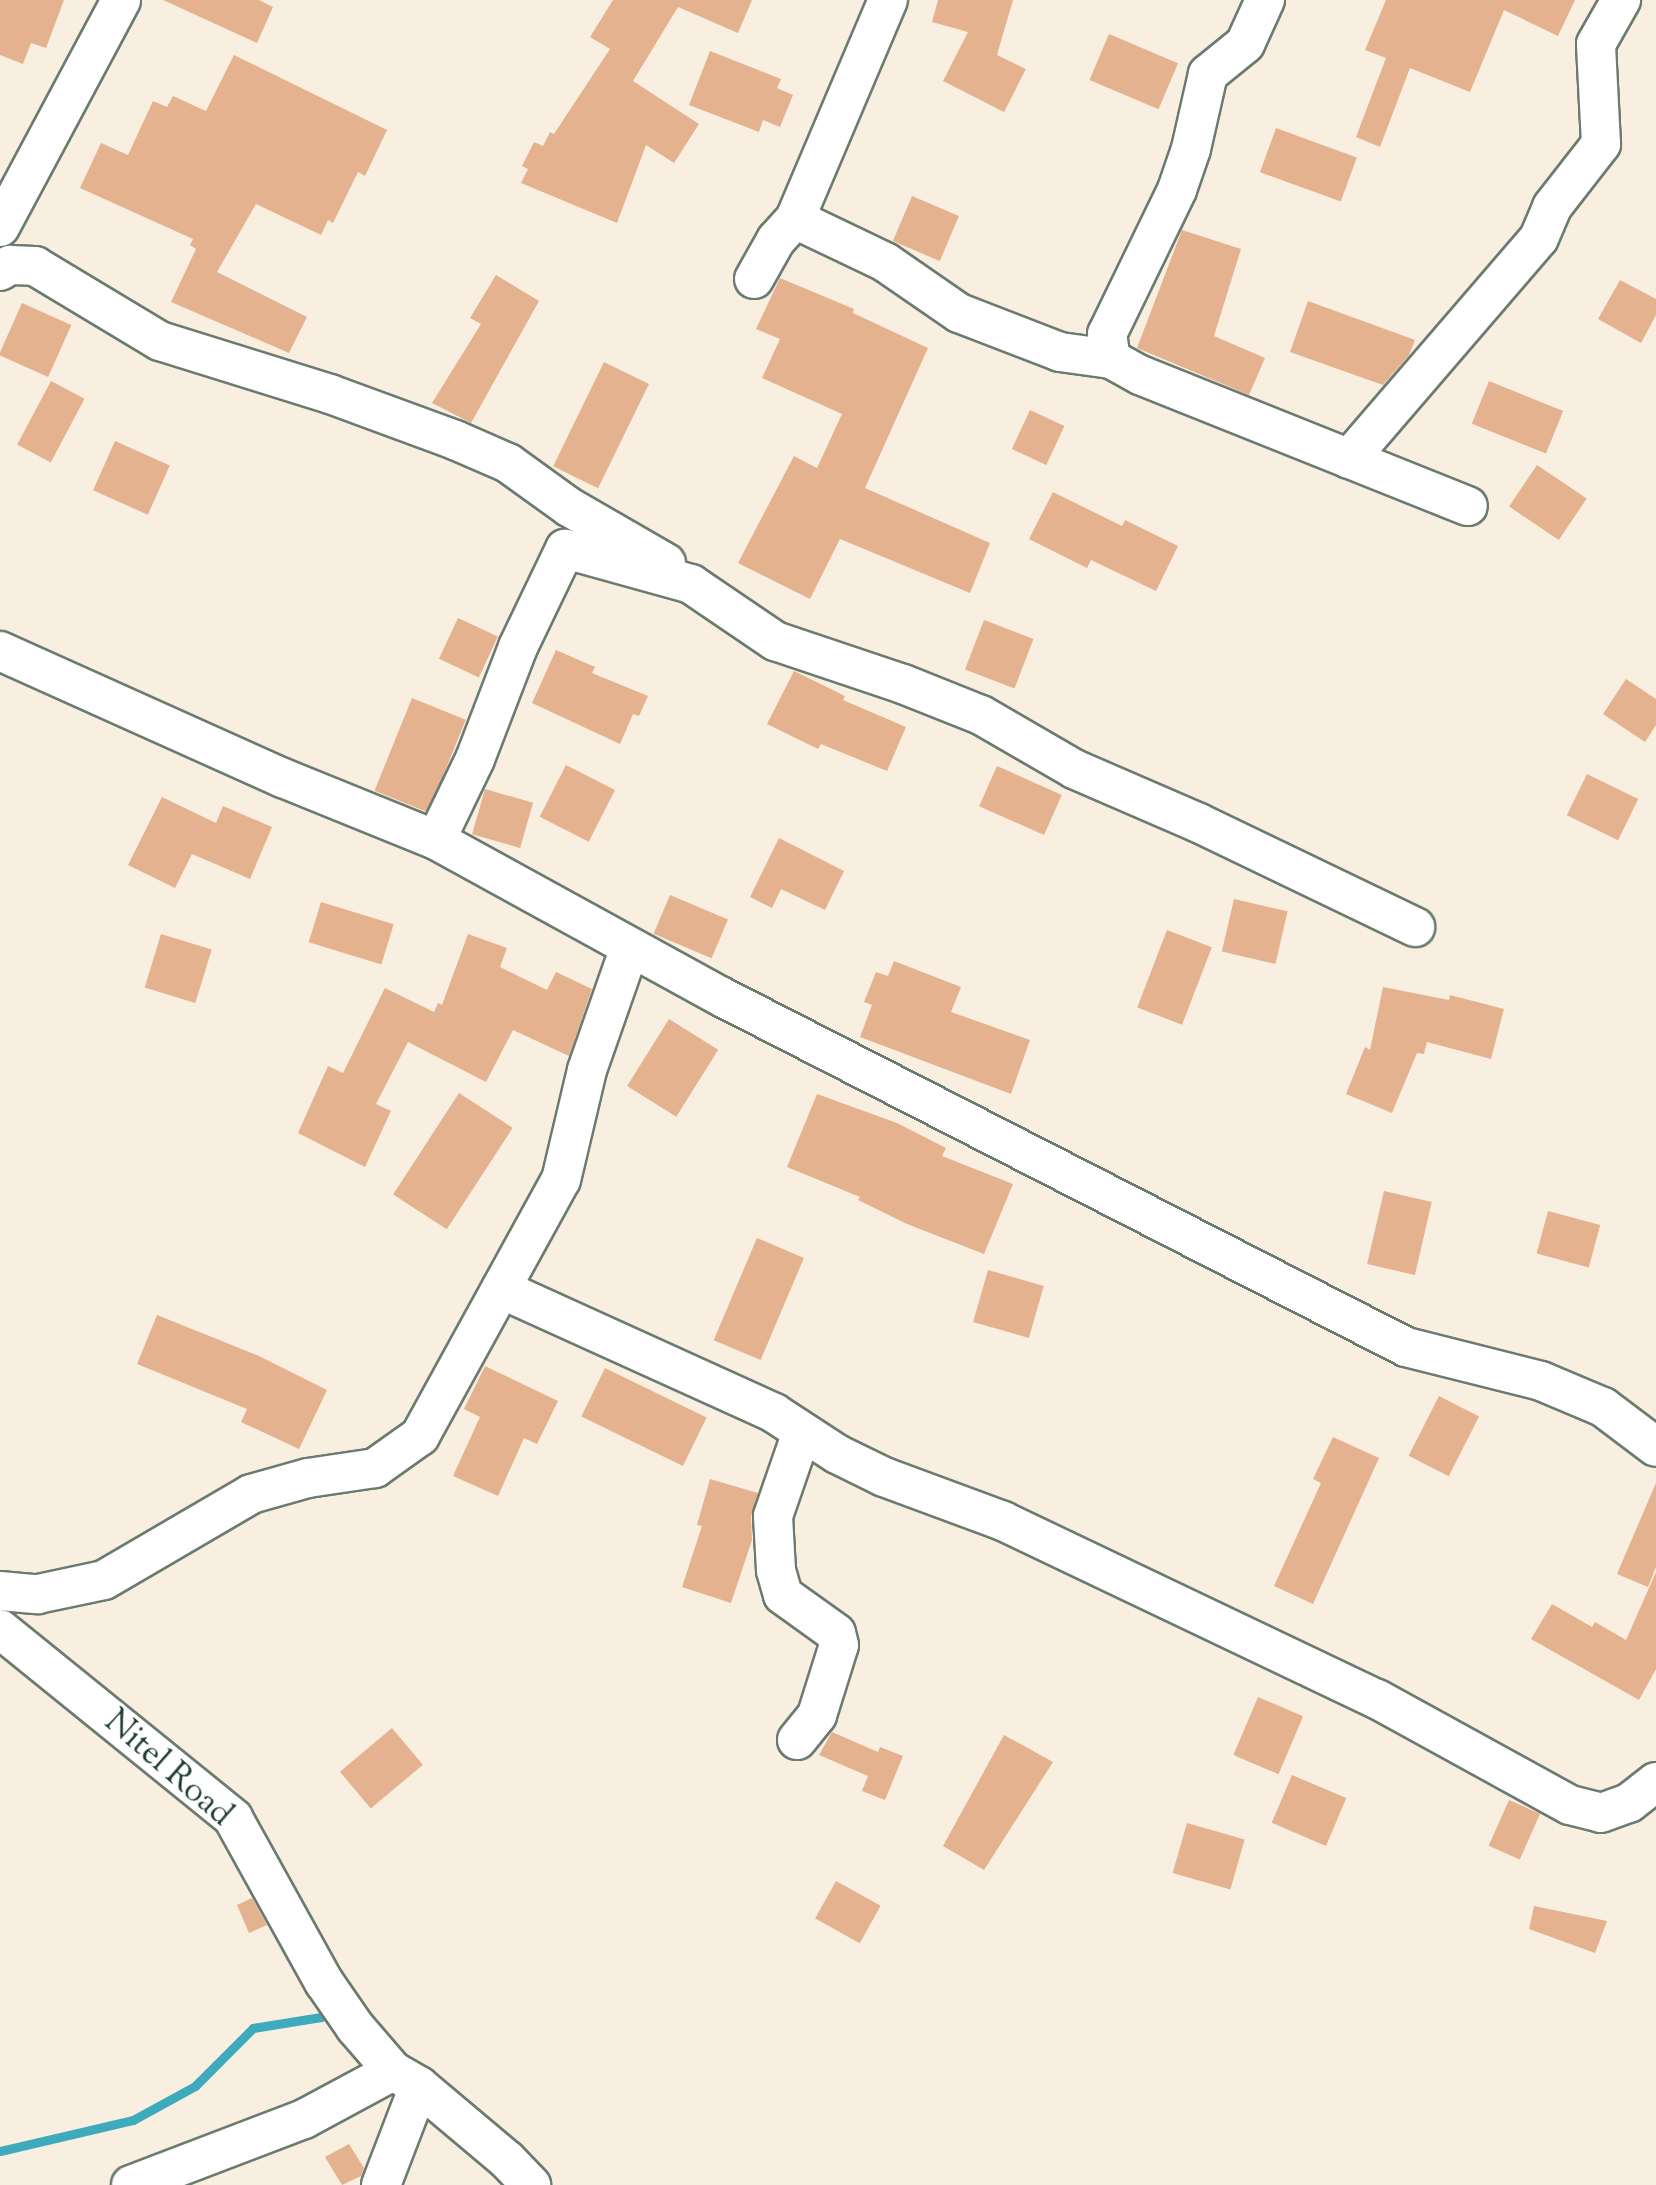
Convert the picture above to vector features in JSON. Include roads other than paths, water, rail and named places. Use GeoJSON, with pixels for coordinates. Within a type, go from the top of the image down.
{"type":"FeatureCollection","features":[{"type":"Feature","properties":{"kind":"street"},"geometry":{"type":"LineString","coordinates":[[0,227],[121,0]]}},
{"type":"Feature","properties":{"kind":"street"},"geometry":{"type":"LineString","coordinates":[[754,279],[776,240],[795,219],[888,0]]}},
{"type":"Feature","properties":{"kind":"street"},"geometry":{"type":"LineString","coordinates":[[1111,359],[1107,334],[1177,190],[1191,149],[1208,74],[1245,44],[1265,0]]}},
{"type":"Feature","properties":{"kind":"street"},"geometry":{"type":"LineString","coordinates":[[1349,459],[1539,238],[1552,207],[1601,144],[1596,44],[1621,0]]}},
{"type":"Feature","properties":{"kind":"street"},"geometry":{"type":"LineString","coordinates":[[795,219],[885,262],[959,313],[1060,352],[1111,359],[1140,375],[1468,506]]}},
{"type":"Feature","properties":{"kind":"street"},"geometry":{"type":"LineString","coordinates":[[0,271],[10,265],[35,266],[160,341],[330,394],[508,463],[569,507],[705,584],[755,606],[772,619],[775,641]]}},
{"type":"Feature","properties":{"kind":"street"},"geometry":{"type":"LineString","coordinates":[[436,840],[475,759],[518,647],[565,549],[691,584],[775,641],[903,684],[981,715],[1074,769],[1199,823],[1415,927]]}},
{"type":"Feature","properties":{"kind":"street"},"geometry":{"type":"LineString","coordinates":[[0,651],[283,778],[436,840],[630,947],[1406,1347],[1541,1381],[1603,1407],[1656,1447]]}},
{"type":"Feature","properties":{"kind":"street"},"geometry":{"type":"LineString","coordinates":[[0,1591],[38,1594],[104,1580],[251,1494],[308,1478],[375,1468],[420,1436],[561,1180],[587,1070],[630,947]]}},
{"type":"Feature","properties":{"kind":"street"},"geometry":{"type":"LineString","coordinates":[[501,1289],[774,1413],[884,1477],[1003,1521],[1377,1699],[1570,1805],[1601,1813],[1629,1803],[1656,1782]]}},
{"type":"Feature","properties":{"kind":"street"},"geometry":{"type":"LineString","coordinates":[[797,1740],[817,1715],[839,1645],[836,1633],[783,1595],[776,1570],[773,1516],[802,1432]]}},
{"type":"Feature","properties":{"kind":"street","name":"Nitel Road"},"geometry":{"type":"LineString","coordinates":[[0,1629],[233,1818],[324,1982],[355,2027],[406,2079],[507,2160],[531,2185]]}},
{"type":"Feature","properties":{"kind":"street"},"geometry":{"type":"LineString","coordinates":[[131,2185],[406,2079]]}},
{"type":"Feature","properties":{"kind":"street"},"geometry":{"type":"LineString","coordinates":[[381,2185],[406,2079]]}},
{"type":"Feature","properties":{"kind":"waterway"},"geometry":{"type":"LineString","coordinates":[[0,2151],[133,2120],[195,2086],[253,2028],[321,2017],[334,2009]]}}]}
